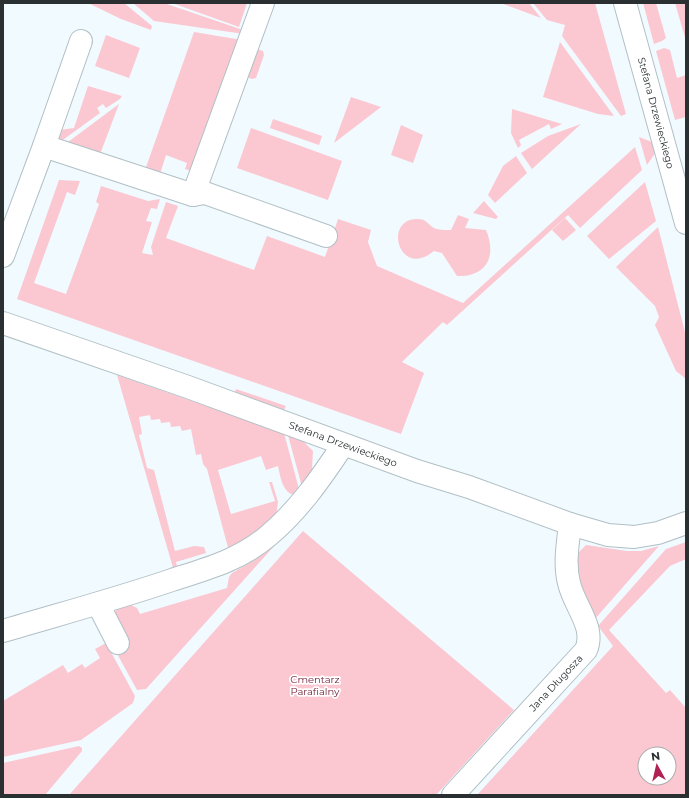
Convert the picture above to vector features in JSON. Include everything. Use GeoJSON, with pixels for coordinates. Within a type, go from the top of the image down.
{"type":"FeatureCollection","features":[{"type":"Feature","properties":{"kind":"street"},"geometry":{"type":"LineString","coordinates":[[193,195],[263,3]]}},
{"type":"Feature","properties":{"kind":"street","name":"Stefana Drzewieckiego"},"geometry":{"type":"LineString","coordinates":[[625,3],[686,223]]}},
{"type":"Feature","properties":{"kind":"street"},"geometry":{"type":"LineString","coordinates":[[3,256],[81,41]]}},
{"type":"Feature","properties":{"kind":"street"},"geometry":{"type":"LineString","coordinates":[[44,146],[193,195],[205,193],[326,236]]}},
{"type":"Feature","properties":{"kind":"street","name":"Stefana Drzewieckiego"},"geometry":{"type":"LineString","coordinates":[[3,323],[570,524],[608,535],[634,537],[658,533],[686,523]]}},
{"type":"Feature","properties":{"kind":"street"},"geometry":{"type":"LineString","coordinates":[[3,631],[98,604],[222,564],[246,553],[268,536],[304,500],[317,484],[343,444]]}},
{"type":"Feature","properties":{"kind":"street","name":"Jana Długosza"},"geometry":{"type":"LineString","coordinates":[[453,795],[586,650],[590,640],[589,631],[573,598],[567,567],[570,524]]}},
{"type":"Feature","properties":{"kind":"street"},"geometry":{"type":"LineString","coordinates":[[98,604],[118,643]]}},
{"type":"Feature","properties":{"kind":"green space"},"geometry":{"type":"Polygon","coordinates":[[[88,3],[124,3],[152,26],[151,30],[121,19],[88,3]]]}},
{"type":"Feature","properties":{"kind":"green space"},"geometry":{"type":"Polygon","coordinates":[[[133,3],[164,3],[246,31],[244,34],[154,21],[133,3]]]}},
{"type":"Feature","properties":{"kind":"green space"},"geometry":{"type":"Polygon","coordinates":[[[172,3],[247,3],[239,27],[172,3]]]}},
{"type":"Feature","properties":{"kind":"green space"},"geometry":{"type":"Polygon","coordinates":[[[500,3],[529,3],[541,18],[503,4],[500,3]]]}},
{"type":"Feature","properties":{"kind":"green space"},"geometry":{"type":"Polygon","coordinates":[[[533,3],[595,3],[626,114],[621,116],[562,36],[565,25],[547,20],[533,3]]]}},
{"type":"Feature","properties":{"kind":"green space"},"geometry":{"type":"Polygon","coordinates":[[[643,3],[656,3],[666,38],[662,41],[654,44],[643,3]]]}},
{"type":"Feature","properties":{"kind":"green space"},"geometry":{"type":"Polygon","coordinates":[[[675,3],[686,3],[686,41],[675,3]]]}},
{"type":"Feature","properties":{"kind":"green space"},"geometry":{"type":"Polygon","coordinates":[[[194,32],[242,40],[191,171],[185,169],[187,163],[166,155],[159,177],[145,170],[194,32]]]}},
{"type":"Feature","properties":{"kind":"green space"},"geometry":{"type":"Polygon","coordinates":[[[106,35],[140,48],[129,78],[95,66],[106,35]]]}},
{"type":"Feature","properties":{"kind":"green space"},"geometry":{"type":"Polygon","coordinates":[[[560,42],[614,116],[598,114],[543,97],[560,42]]]}},
{"type":"Feature","properties":{"kind":"green space"},"geometry":{"type":"Polygon","coordinates":[[[664,48],[670,50],[677,78],[686,75],[686,117],[675,120],[656,51],[664,48]]]}},
{"type":"Feature","properties":{"kind":"green space"},"geometry":{"type":"Polygon","coordinates":[[[257,49],[263,51],[264,55],[256,78],[252,79],[247,77],[257,49]]]}},
{"type":"Feature","properties":{"kind":"green space"},"geometry":{"type":"Polygon","coordinates":[[[88,86],[122,96],[106,108],[103,104],[97,108],[100,113],[60,142],[57,140],[59,130],[74,128],[88,86]]]}},
{"type":"Feature","properties":{"kind":"green space"},"geometry":{"type":"Polygon","coordinates":[[[351,97],[381,107],[334,143],[351,97]]]}},
{"type":"Feature","properties":{"kind":"green space"},"geometry":{"type":"Polygon","coordinates":[[[119,104],[99,157],[64,145],[119,104]]]}},
{"type":"Feature","properties":{"kind":"green space"},"geometry":{"type":"Polygon","coordinates":[[[512,109],[562,124],[551,129],[549,124],[519,140],[521,145],[518,148],[511,133],[512,109]]]}},
{"type":"Feature","properties":{"kind":"green space"},"geometry":{"type":"Polygon","coordinates":[[[273,119],[322,136],[319,145],[270,128],[273,119]]]}},
{"type":"Feature","properties":{"kind":"green space"},"geometry":{"type":"Polygon","coordinates":[[[581,124],[532,169],[521,153],[548,136],[581,124]]]}},
{"type":"Feature","properties":{"kind":"green space"},"geometry":{"type":"Polygon","coordinates":[[[401,125],[423,135],[413,163],[391,155],[401,125]]]}},
{"type":"Feature","properties":{"kind":"green space"},"geometry":{"type":"Polygon","coordinates":[[[251,128],[342,161],[328,200],[237,168],[251,128]]]}},
{"type":"Feature","properties":{"kind":"green space"},"geometry":{"type":"Polygon","coordinates":[[[639,137],[652,142],[656,152],[647,165],[639,137]]]}},
{"type":"Feature","properties":{"kind":"green space"},"geometry":{"type":"Polygon","coordinates":[[[635,147],[642,170],[580,228],[568,215],[447,325],[443,322],[402,362],[424,373],[401,434],[17,299],[59,180],[80,181],[75,195],[67,192],[34,283],[66,294],[99,204],[96,202],[101,186],[148,201],[160,199],[157,209],[151,208],[146,221],[152,222],[142,253],[153,255],[151,247],[166,202],[178,206],[166,238],[254,270],[267,236],[325,257],[338,219],[371,230],[368,242],[377,266],[463,303],[635,147]]]}},
{"type":"Feature","properties":{"kind":"green space"},"geometry":{"type":"Polygon","coordinates":[[[516,156],[527,173],[495,203],[488,195],[503,166],[516,156]]]}},
{"type":"Feature","properties":{"kind":"green space"},"geometry":{"type":"Polygon","coordinates":[[[645,182],[656,221],[609,259],[587,236],[645,182]]]}},
{"type":"Feature","properties":{"kind":"green space"},"geometry":{"type":"Polygon","coordinates":[[[484,201],[498,217],[496,219],[473,213],[484,201]]]}},
{"type":"Feature","properties":{"kind":"green space"},"geometry":{"type":"Polygon","coordinates":[[[458,215],[469,219],[465,228],[486,230],[489,239],[490,256],[487,263],[476,273],[457,276],[442,253],[434,251],[422,258],[412,258],[405,254],[400,247],[398,238],[400,229],[405,222],[419,219],[425,221],[436,229],[451,230],[458,215]]]}},
{"type":"Feature","properties":{"kind":"green space"},"geometry":{"type":"Polygon","coordinates":[[[565,218],[576,230],[563,241],[552,230],[565,218]]]}},
{"type":"Feature","properties":{"kind":"green space"},"geometry":{"type":"Polygon","coordinates":[[[658,227],[686,336],[686,379],[676,371],[655,325],[659,317],[655,306],[616,267],[658,227]]]}},
{"type":"Feature","properties":{"kind":"green space"},"geometry":{"type":"Polygon","coordinates":[[[117,375],[284,433],[299,489],[295,495],[291,494],[283,484],[278,466],[266,470],[261,456],[218,470],[231,514],[275,501],[269,482],[272,482],[278,502],[276,517],[230,555],[207,469],[203,464],[201,454],[196,455],[191,429],[182,431],[180,426],[171,427],[170,422],[161,423],[160,419],[151,420],[150,415],[139,417],[142,434],[139,435],[147,468],[154,470],[175,551],[194,546],[204,547],[206,553],[176,562],[178,571],[174,571],[117,375]]]}},
{"type":"Feature","properties":{"kind":"green space"},"geometry":{"type":"Polygon","coordinates":[[[236,389],[286,406],[283,412],[237,396],[235,392],[236,389]]]}},
{"type":"Feature","properties":{"kind":"green space"},"geometry":{"type":"Polygon","coordinates":[[[288,435],[303,441],[313,451],[312,468],[314,468],[310,477],[302,487],[288,435]]]}},
{"type":"Feature","properties":{"kind":"green space","name":"Cmentarz Parafialny"},"geometry":{"type":"Polygon","coordinates":[[[303,531],[514,710],[436,795],[69,795],[303,531]]]}},
{"type":"Feature","properties":{"kind":"green space"},"geometry":{"type":"Polygon","coordinates":[[[686,542],[686,559],[670,566],[609,630],[666,693],[670,690],[686,708],[686,795],[477,795],[613,646],[598,626],[666,549],[686,542]]]}},
{"type":"Feature","properties":{"kind":"green space"},"geometry":{"type":"Polygon","coordinates":[[[275,545],[146,689],[137,690],[115,650],[114,613],[118,608],[131,605],[137,608],[140,614],[227,588],[229,577],[232,573],[255,560],[275,545]]]}},
{"type":"Feature","properties":{"kind":"green space"},"geometry":{"type":"Polygon","coordinates":[[[586,545],[627,551],[641,551],[659,546],[594,620],[577,583],[578,553],[586,545]]]}},
{"type":"Feature","properties":{"kind":"green space"},"geometry":{"type":"Polygon","coordinates":[[[106,643],[135,696],[133,703],[81,740],[3,757],[3,701],[63,665],[68,673],[82,664],[85,668],[100,658],[95,649],[106,643]]]}},
{"type":"Feature","properties":{"kind":"green space"},"geometry":{"type":"Polygon","coordinates":[[[79,746],[82,748],[82,751],[45,795],[3,795],[3,763],[79,746]]]}}]}
